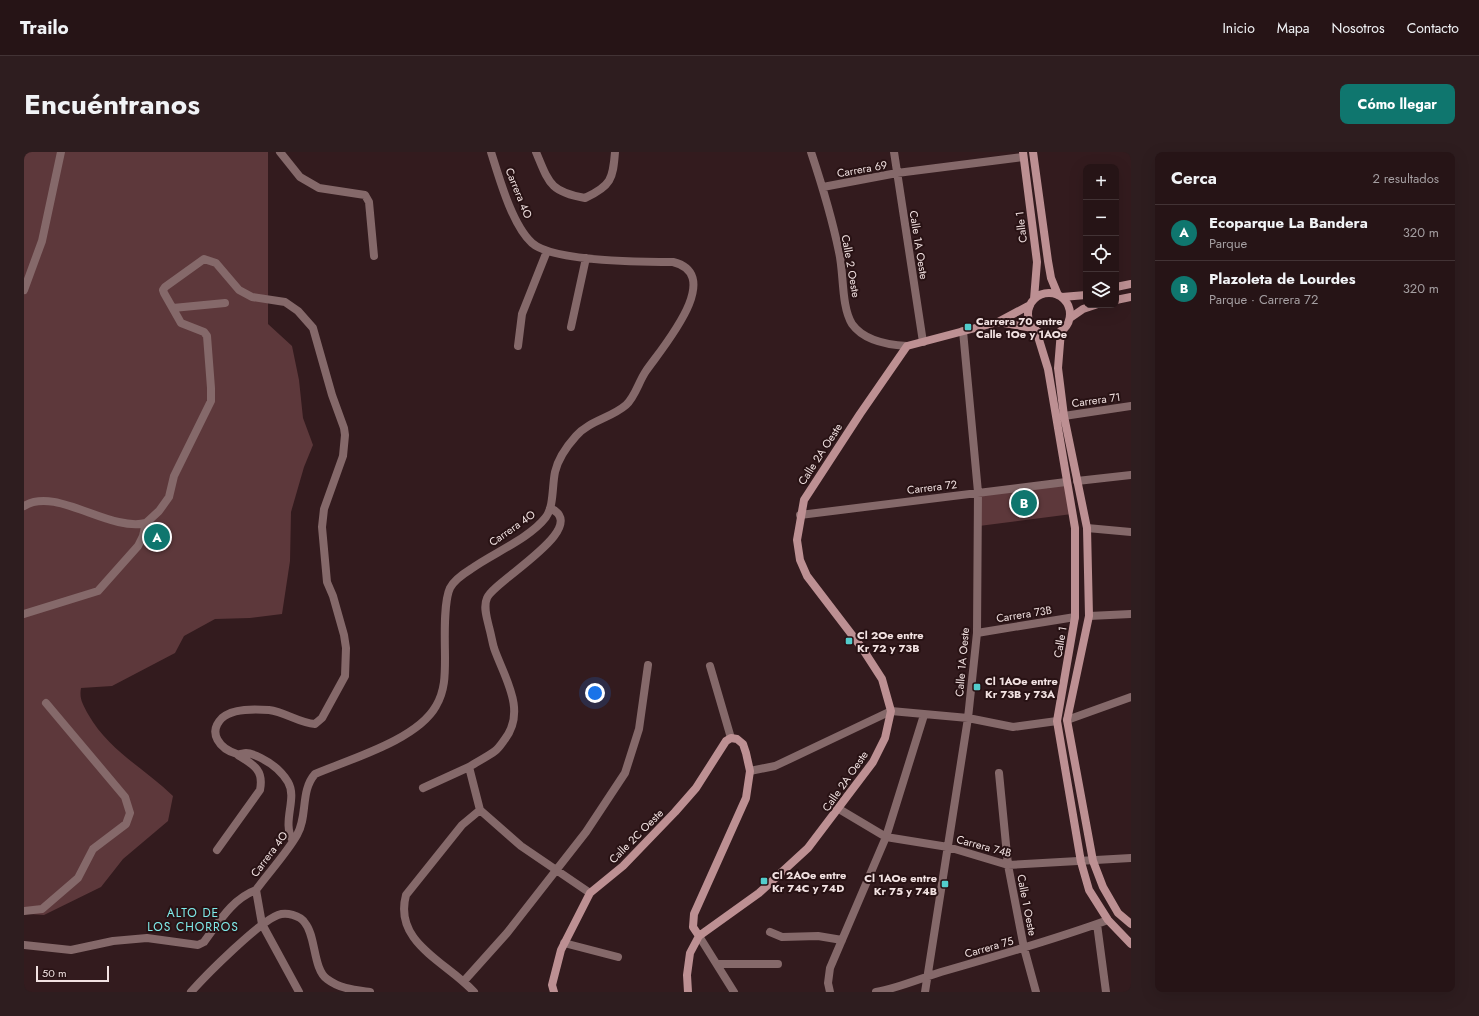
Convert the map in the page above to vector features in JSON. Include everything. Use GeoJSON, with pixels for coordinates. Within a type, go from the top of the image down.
{"type":"FeatureCollection","features":[{"type":"Feature","properties":{"kind":"street"},"geometry":{"type":"LineString","coordinates":[[24,290],[42,241],[61,152]]}},
{"type":"Feature","properties":{"kind":"street"},"geometry":{"type":"LineString","coordinates":[[280,152],[300,177],[319,188],[365,195],[369,202],[374,256]]}},
{"type":"Feature","properties":{"kind":"street","name":"Carrera 4O"},"geometry":{"type":"LineString","coordinates":[[256,890],[298,835],[302,822],[309,781],[315,774],[415,730],[432,713],[445,681],[446,620],[450,588],[463,574],[532,529],[546,517],[550,508],[555,470],[563,452],[586,427],[627,404],[645,372],[667,342],[688,306],[694,287],[691,272],[684,265],[673,262],[586,258],[547,251],[532,243],[521,228],[506,196],[491,152]]}},
{"type":"Feature","properties":{"kind":"street"},"geometry":{"type":"LineString","coordinates":[[536,152],[548,181],[564,193],[585,198],[606,186],[612,176],[615,152]]}},
{"type":"Feature","properties":{"kind":"street","name":"Calle 2 Oeste"},"geometry":{"type":"LineString","coordinates":[[812,152],[823,187],[839,252],[844,293],[852,323],[858,330],[878,341],[890,345],[910,345]]}},
{"type":"Feature","properties":{"kind":"street","name":"Calle 1A Oeste"},"geometry":{"type":"LineString","coordinates":[[894,152],[923,342]]}},
{"type":"Feature","properties":{"kind":"street","name":"Calle 1"},"geometry":{"type":"LineString","coordinates":[[1033,152],[1048,261],[1060,296]]}},
{"type":"Feature","properties":{"kind":"street","name":"Carrera 69"},"geometry":{"type":"LineString","coordinates":[[823,187],[897,173],[1023,154]]}},
{"type":"Feature","properties":{"kind":"street","name":"Calle 1"},"geometry":{"type":"LineString","coordinates":[[1023,154],[1036,262],[1032,302]]}},
{"type":"Feature","properties":{"kind":"street"},"geometry":{"type":"LineString","coordinates":[[518,346],[522,314],[547,251]]}},
{"type":"Feature","properties":{"kind":"street"},"geometry":{"type":"LineString","coordinates":[[571,328],[586,258]]}},
{"type":"Feature","properties":{"kind":"street"},"geometry":{"type":"LineString","coordinates":[[24,506],[43,501],[79,508],[109,520],[138,525],[146,523],[159,511],[169,497],[174,476],[211,401],[206,333],[181,323],[163,290],[204,259],[216,263],[239,290],[252,297],[285,302],[298,311],[313,328],[345,435],[342,462],[324,510],[322,527],[326,582],[333,596],[346,648],[345,676],[322,718],[315,724],[306,723],[270,710],[245,710],[226,715],[216,724],[216,738],[224,747],[251,763],[260,772],[262,781],[260,790],[217,850]]}},
{"type":"Feature","properties":{"kind":"street"},"geometry":{"type":"LineString","coordinates":[[1119,287],[1131,284]]}},
{"type":"Feature","properties":{"kind":"street"},"geometry":{"type":"LineString","coordinates":[[910,345],[998,322],[1045,293],[1060,296],[1083,295]]}},
{"type":"Feature","properties":{"kind":"street"},"geometry":{"type":"LineString","coordinates":[[998,322],[1034,329],[1047,335],[1061,331],[1068,324],[1070,318],[1068,305],[1060,296]]}},
{"type":"Feature","properties":{"kind":"street"},"geometry":{"type":"LineString","coordinates":[[1119,299],[1131,297]]}},
{"type":"Feature","properties":{"kind":"street"},"geometry":{"type":"LineString","coordinates":[[1032,302],[1028,317],[1034,329]]}},
{"type":"Feature","properties":{"kind":"street"},"geometry":{"type":"LineString","coordinates":[[173,308],[225,303]]}},
{"type":"Feature","properties":{"kind":"street"},"geometry":{"type":"LineString","coordinates":[[1070,318],[1086,308]]}},
{"type":"Feature","properties":{"kind":"street","name":"Calle 1"},"geometry":{"type":"LineString","coordinates":[[1034,329],[1048,368],[1066,482],[1075,528],[1075,617],[1057,721],[1081,862],[1089,890],[1108,920],[1131,944]]}},
{"type":"Feature","properties":{"kind":"street","name":"Calle 1"},"geometry":{"type":"LineString","coordinates":[[1061,331],[1058,368],[1064,416],[1087,528],[1089,616],[1067,720],[1094,861],[1106,893],[1118,913],[1131,924]]}},
{"type":"Feature","properties":{"kind":"street","name":"Calle 1A Oeste"},"geometry":{"type":"LineString","coordinates":[[925,992],[968,718],[976,633],[978,492],[963,332]]}},
{"type":"Feature","properties":{"kind":"street","name":"Calle 2A Oeste"},"geometry":{"type":"LineString","coordinates":[[688,992],[687,975],[690,953],[699,936],[759,893],[808,848],[874,762],[885,738],[891,711],[882,679],[862,648],[807,576],[800,560],[797,540],[800,515],[804,500],[812,486],[910,345]]}},
{"type":"Feature","properties":{"kind":"street","name":"Carrera 71"},"geometry":{"type":"LineString","coordinates":[[1064,416],[1131,406]]}},
{"type":"Feature","properties":{"kind":"street"},"geometry":{"type":"LineString","coordinates":[[1077,481],[1131,475]]}},
{"type":"Feature","properties":{"kind":"street","name":"Carrera 72"},"geometry":{"type":"LineString","coordinates":[[800,515],[1066,482]]}},
{"type":"Feature","properties":{"kind":"street"},"geometry":{"type":"LineString","coordinates":[[422,788],[469,767],[496,750],[509,734],[514,716],[513,695],[494,648],[485,609],[486,598],[492,589],[525,564],[554,537],[560,527],[561,519],[558,511],[550,508]]}},
{"type":"Feature","properties":{"kind":"street"},"geometry":{"type":"LineString","coordinates":[[24,614],[98,591],[138,546],[144,536],[146,523]]}},
{"type":"Feature","properties":{"kind":"street"},"geometry":{"type":"LineString","coordinates":[[1087,528],[1131,532]]}},
{"type":"Feature","properties":{"kind":"street"},"geometry":{"type":"LineString","coordinates":[[1089,616],[1131,614]]}},
{"type":"Feature","properties":{"kind":"street","name":"Carrera 73B"},"geometry":{"type":"LineString","coordinates":[[976,633],[1075,617]]}},
{"type":"Feature","properties":{"kind":"street"},"geometry":{"type":"LineString","coordinates":[[464,980],[507,933],[586,832],[625,773],[641,720],[648,665]]}},
{"type":"Feature","properties":{"kind":"street"},"geometry":{"type":"LineString","coordinates":[[710,666],[731,738],[743,744],[750,771],[746,798],[692,920],[693,927],[734,992]]}},
{"type":"Feature","properties":{"kind":"street"},"geometry":{"type":"LineString","coordinates":[[1067,720],[1131,697]]}},
{"type":"Feature","properties":{"kind":"street"},"geometry":{"type":"LineString","coordinates":[[24,911],[42,909],[78,878],[93,849],[126,824],[130,813],[125,797],[46,702]]}},
{"type":"Feature","properties":{"kind":"street"},"geometry":{"type":"LineString","coordinates":[[750,771],[775,766],[891,711],[968,718],[1013,727],[1057,721]]}},
{"type":"Feature","properties":{"kind":"street"},"geometry":{"type":"LineString","coordinates":[[830,992],[828,983],[830,968],[855,913],[886,837],[924,715]]}},
{"type":"Feature","properties":{"kind":"street","name":"Calle 2C Oeste"},"geometry":{"type":"LineString","coordinates":[[554,992],[552,985],[553,979],[564,943],[590,893],[623,866],[675,812],[696,788],[726,741],[731,738]]}},
{"type":"Feature","properties":{"kind":"street"},"geometry":{"type":"LineString","coordinates":[[238,754],[248,753],[261,758],[279,771],[289,783],[291,797],[287,824],[288,834],[292,841]]}},
{"type":"Feature","properties":{"kind":"street"},"geometry":{"type":"LineString","coordinates":[[469,767],[474,792],[480,810],[521,846],[590,893]]}},
{"type":"Feature","properties":{"kind":"street","name":"Calle 1 Oeste"},"geometry":{"type":"LineString","coordinates":[[999,774],[1008,865],[1024,948],[1036,992]]}},
{"type":"Feature","properties":{"kind":"street","name":"Carrera 74B"},"geometry":{"type":"LineString","coordinates":[[839,809],[886,837],[948,848],[1008,865],[1131,858]]}},
{"type":"Feature","properties":{"kind":"street"},"geometry":{"type":"LineString","coordinates":[[474,992],[464,980],[416,942],[403,917],[403,906],[406,895],[462,824],[480,810]]}},
{"type":"Feature","properties":{"kind":"street"},"geometry":{"type":"LineString","coordinates":[[24,945],[71,950],[114,941],[146,938],[198,945],[204,942],[232,905],[244,894],[256,890],[262,924],[298,992]]}},
{"type":"Feature","properties":{"kind":"street"},"geometry":{"type":"LineString","coordinates":[[191,992],[262,924],[285,913],[297,917],[306,923],[319,967],[325,979],[343,988],[370,992]]}},
{"type":"Feature","properties":{"kind":"street","name":"Carrera 75"},"geometry":{"type":"LineString","coordinates":[[876,992],[892,989],[928,976],[1024,948],[1108,920]]}},
{"type":"Feature","properties":{"kind":"street"},"geometry":{"type":"LineString","coordinates":[[1097,924],[1106,992]]}},
{"type":"Feature","properties":{"kind":"street"},"geometry":{"type":"LineString","coordinates":[[770,932],[782,937],[818,936],[842,940]]}},
{"type":"Feature","properties":{"kind":"street"},"geometry":{"type":"LineString","coordinates":[[564,943],[618,957]]}},
{"type":"Feature","properties":{"kind":"street"},"geometry":{"type":"LineString","coordinates":[[717,964],[778,964]]}},
{"type":"Feature","properties":{"kind":"shaded area"},"geometry":{"type":"Polygon","coordinates":[[[24,152],[268,152],[268,324],[292,346],[299,380],[303,418],[313,445],[304,467],[291,512],[290,561],[282,614],[250,618],[215,619],[184,636],[175,653],[112,686],[81,688],[81,698],[96,727],[116,749],[173,796],[168,821],[123,859],[101,887],[44,915],[29,914],[24,911],[24,152]]]}},
{"type":"Feature","properties":{"kind":"shaded area"},"geometry":{"type":"Polygon","coordinates":[[[1066,482],[1072,514],[979,526],[978,492],[1066,482]]]}},
{"type":"Feature","properties":{"kind":"place","name":"Carrera 70 entre Calle 1Oe y 1AOe"},"geometry":{"type":"Point","coordinates":[968,327]}},
{"type":"Feature","properties":{"kind":"place","name":"Plazoleta de Lourdes"},"geometry":{"type":"Point","coordinates":[1024,503]}},
{"type":"Feature","properties":{"kind":"place","name":"Ecoparque La Bandera"},"geometry":{"type":"Point","coordinates":[157,537]}},
{"type":"Feature","properties":{"kind":"place","name":"Cl 2Oe entre Kr 72 y 73B"},"geometry":{"type":"Point","coordinates":[849,641]}},
{"type":"Feature","properties":{"kind":"place","name":"Cl 1AOe entre Kr 73B y 73A"},"geometry":{"type":"Point","coordinates":[977,687]}},
{"type":"Feature","properties":{"kind":"place","name":"Cl 2AOe entre Kr 74C y 74D"},"geometry":{"type":"Point","coordinates":[764,881]}},
{"type":"Feature","properties":{"kind":"place","name":"Cl 1AOe entre Kr 75 y 74B"},"geometry":{"type":"Point","coordinates":[945,884]}},
{"type":"Feature","properties":{"kind":"district","name":"ALTO DE LOS CHORROS"},"geometry":{"type":"Point","coordinates":[193,920]}}]}
